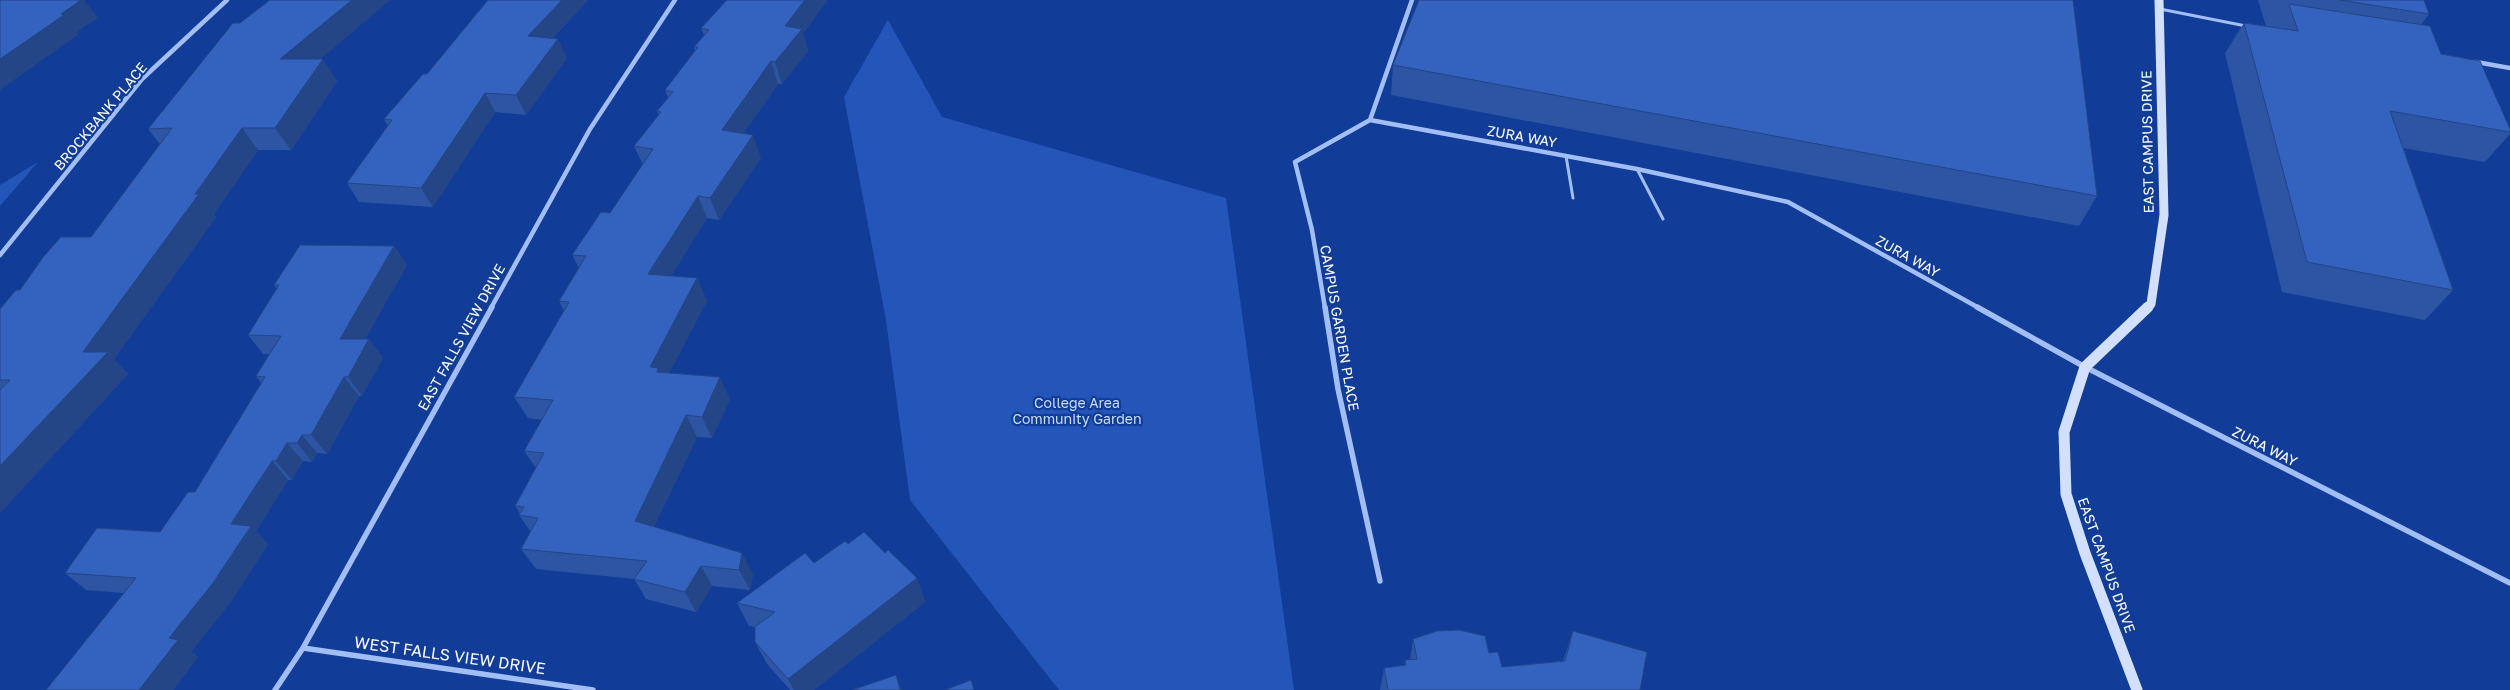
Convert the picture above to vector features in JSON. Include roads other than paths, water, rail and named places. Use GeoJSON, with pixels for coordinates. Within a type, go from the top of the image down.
{"type":"FeatureCollection","features":[{"type":"Feature","properties":{"kind":"street","name":"BROCKBANK PLACE"},"geometry":{"type":"LineString","coordinates":[[0,255],[142,79],[227,0]]}},
{"type":"Feature","properties":{"kind":"street","name":"EAST FALLS VIEW DRIVE"},"geometry":{"type":"LineString","coordinates":[[275,690],[303,648],[590,129],[675,0]]}},
{"type":"Feature","properties":{"kind":"street"},"geometry":{"type":"LineString","coordinates":[[1370,120],[1412,0]]}},
{"type":"Feature","properties":{"kind":"street","name":"EAST CAMPUS DRIVE"},"geometry":{"type":"LineString","coordinates":[[2137,690],[2085,552],[2066,494],[2064,432],[2085,367],[2150,304],[2164,215],[2160,5]]}},
{"type":"Feature","properties":{"kind":"street"},"geometry":{"type":"LineString","coordinates":[[2474,62],[2510,68]]}},
{"type":"Feature","properties":{"kind":"street","name":"ZURA WAY"},"geometry":{"type":"LineString","coordinates":[[1370,120],[1637,169],[1788,202],[2085,367],[2510,583]]}},
{"type":"Feature","properties":{"kind":"street","name":"CAMPUS GARDEN PLACE"},"geometry":{"type":"LineString","coordinates":[[1370,120],[1295,162],[1312,230],[1338,389],[1380,582]]}},
{"type":"Feature","properties":{"kind":"street","name":"WEST FALLS VIEW DRIVE"},"geometry":{"type":"LineString","coordinates":[[303,648],[593,690]]}},
{"type":"Feature","properties":{"kind":"lane"},"geometry":{"type":"LineString","coordinates":[[2160,5],[2254,28]]}},
{"type":"Feature","properties":{"kind":"lane"},"geometry":{"type":"LineString","coordinates":[[1566,156],[1573,198]]}},
{"type":"Feature","properties":{"kind":"lane"},"geometry":{"type":"LineString","coordinates":[[1637,169],[1663,219]]}},
{"type":"Feature","properties":{"kind":"park label","name":"College Area Community Garden"},"geometry":{"type":"Point","coordinates":[1077,410]}}]}
